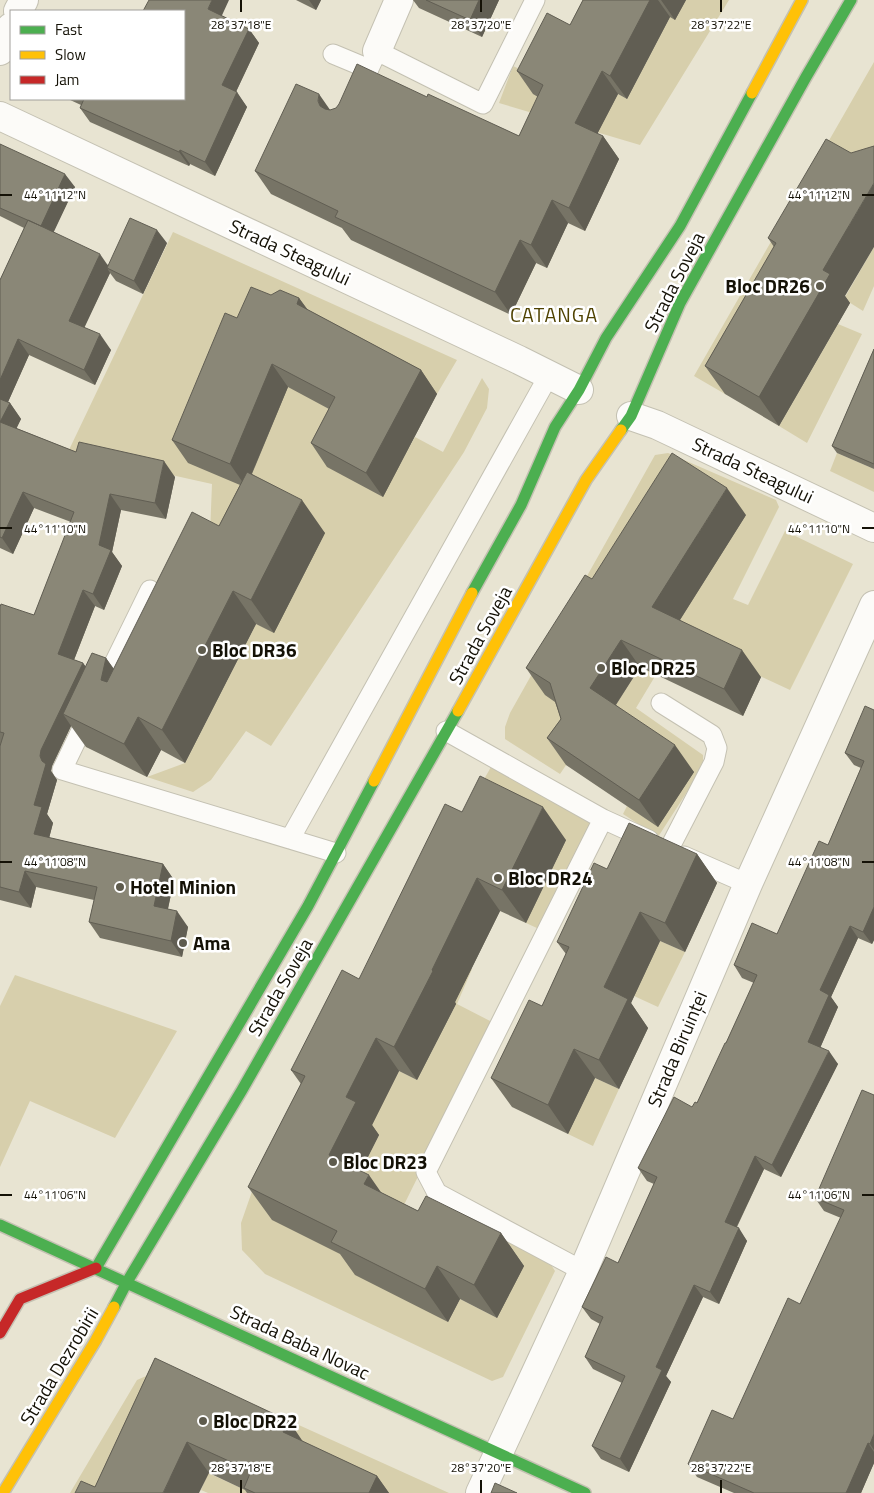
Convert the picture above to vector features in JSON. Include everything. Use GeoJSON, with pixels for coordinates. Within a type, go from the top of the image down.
{"type":"FeatureCollection","features":[{"type":"Feature","properties":{"kind":"main road","name":"Strada Soveja"},"geometry":{"type":"LineString","coordinates":[[96,1268],[308,906],[475,586],[521,505],[555,428],[579,390],[606,338],[680,226],[802,0]]}},
{"type":"Feature","properties":{"kind":"main road","name":"Strada Soveja"},"geometry":{"type":"LineString","coordinates":[[127,1282],[242,1090],[586,480],[631,416],[680,303],[851,0]]}},
{"type":"Feature","properties":{"kind":"main road","name":"Strada Baba Novac"},"geometry":{"type":"LineString","coordinates":[[0,1224],[585,1493]]}},
{"type":"Feature","properties":{"kind":"main road","name":"Strada Dezrobirii"},"geometry":{"type":"LineString","coordinates":[[0,1333],[20,1299],[96,1268]]}},
{"type":"Feature","properties":{"kind":"main road","name":"Strada Dezrobirii"},"geometry":{"type":"LineString","coordinates":[[3,1493],[96,1340],[127,1282]]}},
{"type":"Feature","properties":{"kind":"street"},"geometry":{"type":"LineString","coordinates":[[373,60],[399,0]]}},
{"type":"Feature","properties":{"kind":"street"},"geometry":{"type":"LineString","coordinates":[[0,51],[10,28]]}},
{"type":"Feature","properties":{"kind":"street","name":"Strada Steagului"},"geometry":{"type":"LineString","coordinates":[[0,116],[579,390]]}},
{"type":"Feature","properties":{"kind":"street","name":"Strada Steagului"},"geometry":{"type":"LineString","coordinates":[[631,416],[657,425],[874,528]]}},
{"type":"Feature","properties":{"kind":"street","name":"Strada Biruinței"},"geometry":{"type":"LineString","coordinates":[[480,1493],[582,1271],[748,884],[874,605]]}},
{"type":"Feature","properties":{"kind":"lane"},"geometry":{"type":"LineString","coordinates":[[333,54],[373,60],[483,104],[535,0]]}},
{"type":"Feature","properties":{"kind":"lane"},"geometry":{"type":"LineString","coordinates":[[351,108],[373,60]]}},
{"type":"Feature","properties":{"kind":"lane"},"geometry":{"type":"LineString","coordinates":[[290,839],[549,375]]}},
{"type":"Feature","properties":{"kind":"lane"},"geometry":{"type":"LineString","coordinates":[[150,590],[62,770],[336,853]]}},
{"type":"Feature","properties":{"kind":"lane"},"geometry":{"type":"LineString","coordinates":[[661,703],[712,735],[717,748],[714,762],[669,849]]}},
{"type":"Feature","properties":{"kind":"lane"},"geometry":{"type":"LineString","coordinates":[[446,730],[603,819],[748,884]]}},
{"type":"Feature","properties":{"kind":"lane"},"geometry":{"type":"LineString","coordinates":[[582,1271],[436,1193],[426,1172],[603,819]]}},
{"type":"Feature","properties":{"kind":"shaded area"},"geometry":{"type":"Polygon","coordinates":[[[686,0],[729,0],[640,145],[499,103],[513,66],[541,79],[599,130],[618,94],[627,99],[670,17],[686,0]]]}},
{"type":"Feature","properties":{"kind":"shaded area"},"geometry":{"type":"Polygon","coordinates":[[[874,62],[874,181],[796,272],[725,394],[694,376],[874,62]]]}},
{"type":"Feature","properties":{"kind":"shaded area"},"geometry":{"type":"Polygon","coordinates":[[[173,232],[457,360],[437,394],[319,403],[351,421],[382,496],[415,437],[443,452],[482,378],[489,389],[487,408],[464,452],[271,746],[246,731],[211,780],[193,792],[147,777],[185,763],[256,624],[274,632],[209,559],[212,484],[68,452],[173,232]]]}},
{"type":"Feature","properties":{"kind":"shaded area"},"geometry":{"type":"Polygon","coordinates":[[[874,247],[874,286],[863,311],[844,299],[874,247]]]}},
{"type":"Feature","properties":{"kind":"shaded area"},"geometry":{"type":"Polygon","coordinates":[[[838,324],[862,334],[807,443],[779,426],[838,324]]]}},
{"type":"Feature","properties":{"kind":"shaded area"},"geometry":{"type":"Polygon","coordinates":[[[668,453],[776,500],[779,507],[733,599],[748,605],[785,531],[853,564],[790,690],[678,638],[636,708],[703,755],[703,767],[658,837],[623,814],[627,806],[658,826],[609,715],[659,637],[569,710],[579,746],[560,774],[505,739],[505,727],[510,713],[655,455],[668,453]]]}},
{"type":"Feature","properties":{"kind":"shaded area"},"geometry":{"type":"Polygon","coordinates":[[[837,453],[874,469],[874,492],[830,471],[837,453]]]}},
{"type":"Feature","properties":{"kind":"shaded area"},"geometry":{"type":"Polygon","coordinates":[[[491,767],[592,822],[539,929],[526,923],[565,840],[417,943],[472,969],[457,1004],[494,1023],[396,1221],[352,1188],[379,1135],[369,1130],[399,1071],[417,1080],[456,1004],[315,1102],[360,1264],[448,1322],[460,1299],[497,1318],[456,1214],[548,1260],[555,1271],[503,1377],[492,1381],[265,1274],[242,1250],[241,1223],[257,1177],[491,767]]]}},
{"type":"Feature","properties":{"kind":"shaded area"},"geometry":{"type":"Polygon","coordinates":[[[660,941],[685,952],[658,1007],[634,996],[660,941]]]}},
{"type":"Feature","properties":{"kind":"shaded area"},"geometry":{"type":"Polygon","coordinates":[[[15,975],[177,1031],[115,1138],[30,1101],[0,1167],[0,1006],[15,975]]]}},
{"type":"Feature","properties":{"kind":"shaded area"},"geometry":{"type":"Polygon","coordinates":[[[595,1078],[619,1089],[593,1146],[568,1134],[595,1078]]]}},
{"type":"Feature","properties":{"kind":"shaded area"},"geometry":{"type":"Polygon","coordinates":[[[153,1373],[184,1373],[449,1493],[369,1493],[177,1390],[128,1493],[70,1493],[137,1380],[153,1373]]]}},
{"type":"Feature","properties":{"kind":"shaded area"},"geometry":{"type":"Polygon","coordinates":[[[208,1473],[252,1493],[208,1493],[201,1490],[208,1473]]]}},
{"type":"Feature","properties":{"kind":"building"},"geometry":{"type":"Polygon","coordinates":[[[149,0],[212,0],[208,9],[249,29],[222,85],[237,92],[205,162],[80,108],[84,100],[185,100],[185,10],[144,10],[149,0]]]}},
{"type":"Feature","properties":{"kind":"building"},"geometry":{"type":"Polygon","coordinates":[[[426,0],[479,0],[470,20],[426,0]]]}},
{"type":"Feature","properties":{"kind":"building"},"geometry":{"type":"Polygon","coordinates":[[[583,0],[650,0],[610,76],[602,71],[575,123],[603,136],[569,208],[552,200],[531,245],[520,240],[495,292],[335,217],[338,211],[255,171],[296,84],[319,94],[318,101],[320,106],[330,110],[336,108],[339,104],[357,64],[427,97],[428,94],[519,136],[543,85],[517,71],[547,13],[570,25],[583,0]]]}},
{"type":"Feature","properties":{"kind":"building"},"geometry":{"type":"Polygon","coordinates":[[[826,139],[851,153],[874,146],[874,183],[823,270],[830,274],[759,397],[705,366],[776,243],[768,238],[826,139]]]}},
{"type":"Feature","properties":{"kind":"building"},"geometry":{"type":"Polygon","coordinates":[[[0,144],[65,174],[41,226],[0,208],[0,144]]]}},
{"type":"Feature","properties":{"kind":"building"},"geometry":{"type":"Polygon","coordinates":[[[130,218],[157,230],[134,281],[107,268],[130,218]]]}},
{"type":"Feature","properties":{"kind":"building"},"geometry":{"type":"Polygon","coordinates":[[[28,220],[100,254],[69,321],[100,334],[84,370],[18,339],[0,380],[0,280],[28,220]]]}},
{"type":"Feature","properties":{"kind":"building"},"geometry":{"type":"Polygon","coordinates":[[[251,287],[271,295],[280,290],[299,298],[297,304],[421,370],[366,473],[311,443],[335,397],[272,364],[230,464],[172,440],[225,313],[237,318],[251,287]]]}},
{"type":"Feature","properties":{"kind":"building"},"geometry":{"type":"Polygon","coordinates":[[[874,349],[874,464],[832,446],[874,349]]]}},
{"type":"Feature","properties":{"kind":"building"},"geometry":{"type":"Polygon","coordinates":[[[0,399],[10,403],[0,422],[0,399]]]}},
{"type":"Feature","properties":{"kind":"building"},"geometry":{"type":"Polygon","coordinates":[[[0,422],[76,452],[79,442],[164,461],[155,503],[110,494],[99,545],[111,550],[93,594],[83,590],[58,654],[83,663],[41,750],[40,756],[46,764],[34,805],[42,807],[34,834],[163,864],[154,906],[177,911],[171,941],[89,922],[97,887],[25,871],[19,892],[0,887],[0,746],[4,733],[0,732],[0,607],[1,604],[34,615],[74,512],[23,492],[2,538],[0,537],[0,422]]]}},
{"type":"Feature","properties":{"kind":"building"},"geometry":{"type":"Polygon","coordinates":[[[672,453],[727,488],[652,607],[742,650],[724,689],[621,640],[590,688],[675,745],[639,800],[547,738],[561,719],[550,683],[526,668],[585,575],[592,579],[672,453]]]}},
{"type":"Feature","properties":{"kind":"building"},"geometry":{"type":"Polygon","coordinates":[[[247,472],[302,500],[251,600],[233,591],[162,730],[138,717],[124,744],[63,714],[92,653],[106,658],[101,680],[107,682],[192,512],[219,526],[247,472]]]}},
{"type":"Feature","properties":{"kind":"building"},"geometry":{"type":"Polygon","coordinates":[[[865,706],[874,710],[874,907],[863,932],[850,926],[820,990],[829,995],[808,1042],[829,1051],[772,1165],[755,1156],[725,1222],[739,1228],[710,1292],[694,1285],[656,1367],[662,1370],[620,1459],[592,1446],[625,1376],[585,1357],[603,1317],[582,1307],[606,1257],[618,1263],[657,1177],[638,1168],[674,1097],[692,1107],[695,1102],[697,1103],[757,975],[734,965],[752,923],[777,934],[819,841],[828,845],[864,761],[845,753],[865,706]]]}},
{"type":"Feature","properties":{"kind":"building"},"geometry":{"type":"Polygon","coordinates":[[[480,776],[543,807],[502,890],[477,878],[433,971],[394,1047],[376,1038],[346,1097],[356,1102],[329,1155],[369,1175],[364,1184],[418,1211],[426,1196],[501,1233],[474,1285],[437,1266],[425,1289],[331,1242],[337,1231],[248,1187],[305,1076],[291,1070],[342,970],[359,979],[445,804],[462,812],[480,776]]]}},
{"type":"Feature","properties":{"kind":"building"},"geometry":{"type":"Polygon","coordinates":[[[629,823],[697,854],[665,923],[640,912],[604,987],[628,999],[599,1060],[574,1049],[548,1105],[491,1078],[529,1000],[542,1006],[569,947],[557,942],[594,863],[607,869],[629,823]]]}},
{"type":"Feature","properties":{"kind":"building"},"geometry":{"type":"Polygon","coordinates":[[[862,1090],[874,1095],[874,1434],[870,1444],[868,1443],[846,1493],[754,1493],[688,1464],[712,1410],[733,1419],[788,1298],[800,1304],[844,1210],[815,1198],[862,1090]]]}},
{"type":"Feature","properties":{"kind":"building"},"geometry":{"type":"Polygon","coordinates":[[[155,1358],[289,1421],[283,1432],[377,1476],[369,1493],[255,1493],[244,1488],[251,1471],[187,1442],[163,1493],[75,1493],[81,1481],[95,1487],[155,1358]]]}},
{"type":"Feature","properties":{"kind":"building"},"geometry":{"type":"Polygon","coordinates":[[[495,1483],[517,1493],[491,1493],[495,1483]]]}},
{"type":"Feature","properties":{"kind":"traffic: fast"},"geometry":{"type":"LineString","coordinates":[[621,430],[631,416],[680,303],[851,0]]}},
{"type":"Feature","properties":{"kind":"traffic: fast"},"geometry":{"type":"LineString","coordinates":[[472,593],[521,505],[555,427],[579,390],[606,338],[680,226],[752,93]]}},
{"type":"Feature","properties":{"kind":"traffic: fast"},"geometry":{"type":"LineString","coordinates":[[114,1307],[127,1282],[242,1090],[458,711]]}},
{"type":"Feature","properties":{"kind":"traffic: fast"},"geometry":{"type":"LineString","coordinates":[[96,1268],[308,906],[374,781]]}},
{"type":"Feature","properties":{"kind":"traffic: fast"},"geometry":{"type":"LineString","coordinates":[[0,1225],[585,1493]]}},
{"type":"Feature","properties":{"kind":"traffic: slow"},"geometry":{"type":"LineString","coordinates":[[752,93],[802,0]]}},
{"type":"Feature","properties":{"kind":"traffic: slow"},"geometry":{"type":"LineString","coordinates":[[458,711],[586,480],[621,430]]}},
{"type":"Feature","properties":{"kind":"traffic: slow"},"geometry":{"type":"LineString","coordinates":[[374,781],[472,593]]}},
{"type":"Feature","properties":{"kind":"traffic: slow"},"geometry":{"type":"LineString","coordinates":[[3,1493],[114,1307]]}},
{"type":"Feature","properties":{"kind":"traffic: jam"},"geometry":{"type":"LineString","coordinates":[[0,1333],[20,1299],[96,1268]]}},
{"type":"Feature","properties":{"kind":"place","name":"Bloc DR26"},"geometry":{"type":"Point","coordinates":[820,286]}},
{"type":"Feature","properties":{"kind":"place","name":"Bloc DR36"},"geometry":{"type":"Point","coordinates":[202,650]}},
{"type":"Feature","properties":{"kind":"place","name":"Bloc DR25"},"geometry":{"type":"Point","coordinates":[601,668]}},
{"type":"Feature","properties":{"kind":"place","name":"Bloc DR24"},"geometry":{"type":"Point","coordinates":[498,878]}},
{"type":"Feature","properties":{"kind":"place","name":"Hotel Minion"},"geometry":{"type":"Point","coordinates":[120,887]}},
{"type":"Feature","properties":{"kind":"place","name":"Ama"},"geometry":{"type":"Point","coordinates":[183,943]}},
{"type":"Feature","properties":{"kind":"place","name":"Bloc DR23"},"geometry":{"type":"Point","coordinates":[333,1162]}},
{"type":"Feature","properties":{"kind":"place","name":"Bloc DR22"},"geometry":{"type":"Point","coordinates":[203,1421]}},
{"type":"Feature","properties":{"kind":"district","name":"CATANGA"},"geometry":{"type":"Point","coordinates":[554,315]}}]}
